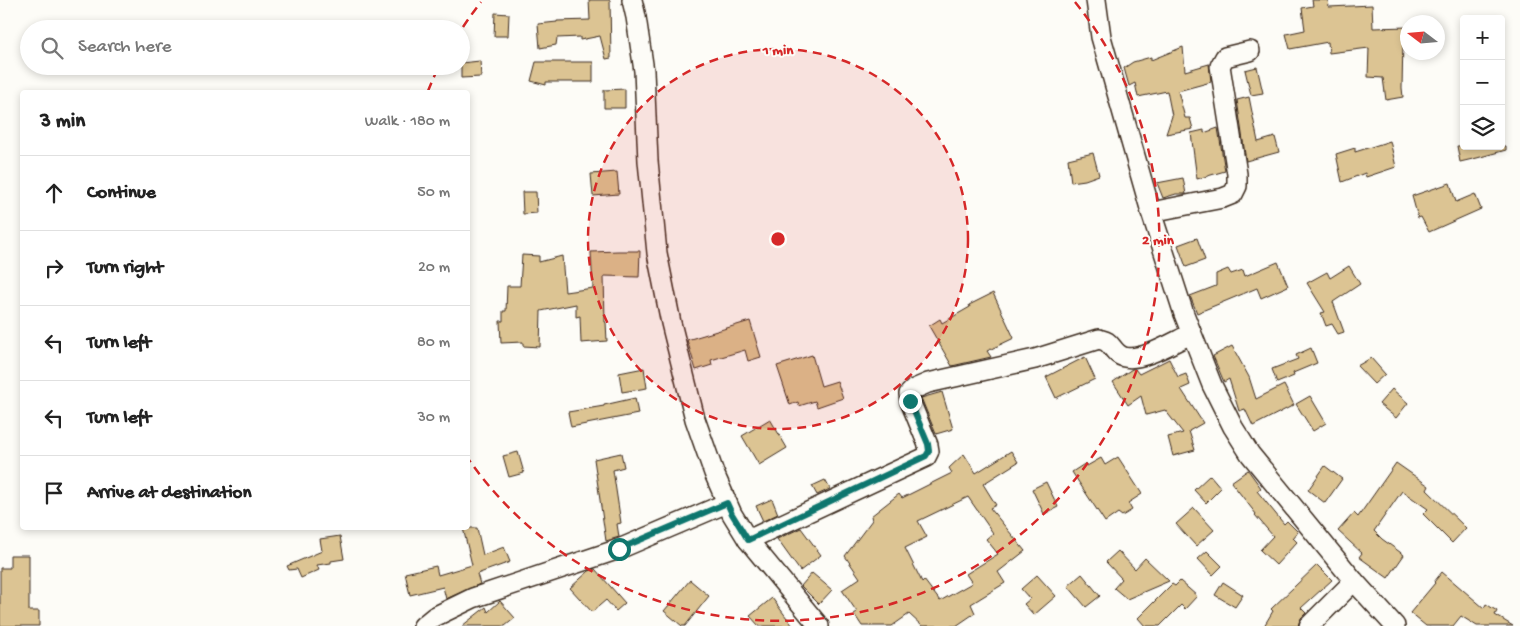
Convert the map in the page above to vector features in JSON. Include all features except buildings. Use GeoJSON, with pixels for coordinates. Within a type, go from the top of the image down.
{"type":"FeatureCollection","features":[{"type":"Feature","properties":{"kind":"street"},"geometry":{"type":"LineString","coordinates":[[632,0],[644,71],[648,161],[657,253],[671,323],[695,419],[714,473],[732,514],[748,540],[819,626]]}},
{"type":"Feature","properties":{"kind":"street"},"geometry":{"type":"LineString","coordinates":[[1096,0],[1102,37],[1151,212],[1191,334],[1212,385],[1233,427],[1250,454],[1354,580],[1395,626]]}},
{"type":"Feature","properties":{"kind":"street"},"geometry":{"type":"LineString","coordinates":[[1151,212],[1223,198],[1233,194],[1237,186],[1237,174],[1220,66],[1225,57],[1250,51]]}},
{"type":"Feature","properties":{"kind":"street"},"geometry":{"type":"LineString","coordinates":[[748,540],[926,456],[929,451],[928,444],[910,401],[909,394],[914,388],[1035,359],[1099,339],[1107,342],[1115,352],[1124,357],[1134,358],[1146,355],[1191,334]]}},
{"type":"Feature","properties":{"kind":"street"},"geometry":{"type":"LineString","coordinates":[[423,626],[434,617],[473,598],[619,549],[727,503]]}},
{"type":"Feature","properties":{"kind":"street"},"geometry":{"type":"LineString","coordinates":[[1309,626],[1354,580]]}},
{"type":"Feature","properties":{"kind":"route"},"geometry":{"type":"LineString","coordinates":[[619,549],[727,503],[748,540],[926,456],[929,451],[928,444],[910,401]]}}]}
